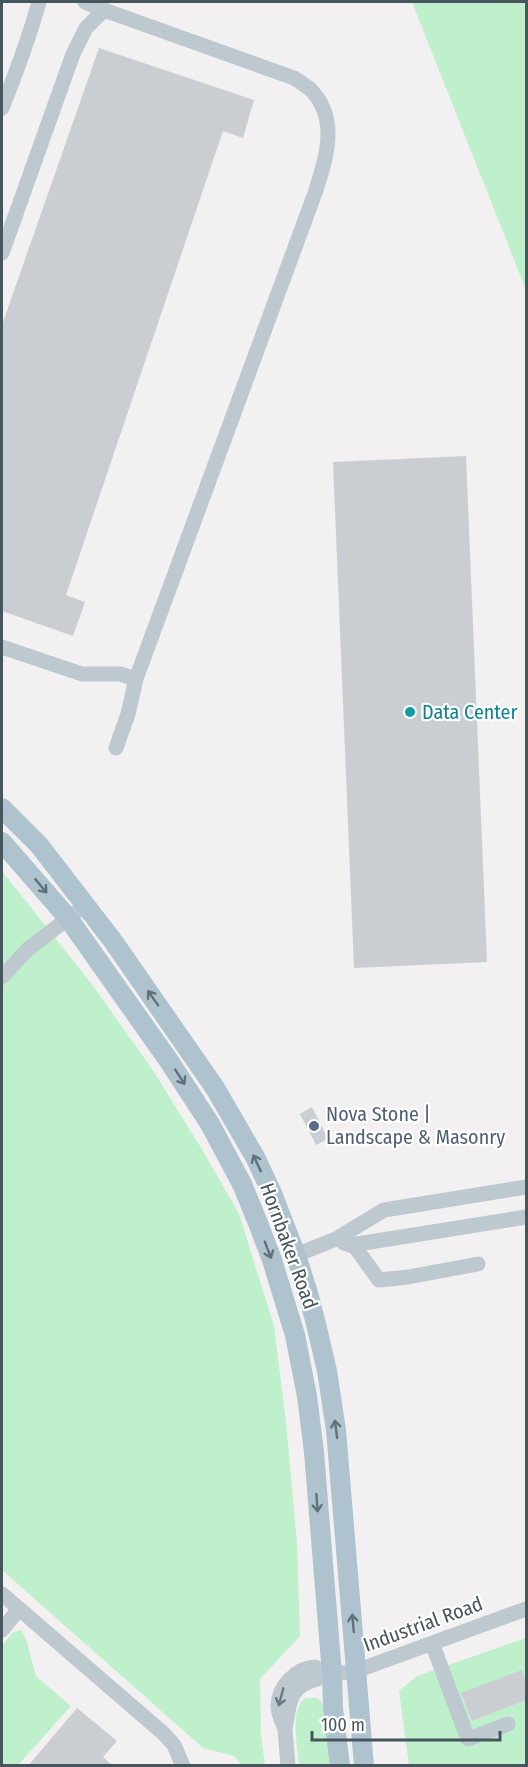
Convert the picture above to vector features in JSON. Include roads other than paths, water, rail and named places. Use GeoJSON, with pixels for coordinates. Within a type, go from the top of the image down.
{"type":"FeatureCollection","features":[{"type":"Feature","properties":{"kind":"main road","name":"Hornbaker Road"},"geometry":{"type":"LineString","coordinates":[[2,808],[39,845],[113,941],[215,1088],[255,1157],[296,1255],[327,1371],[336,1430],[364,1766]]}},
{"type":"Feature","properties":{"kind":"main road","name":"Hornbaker Road"},"geometry":{"type":"LineString","coordinates":[[2,842],[68,918],[169,1061],[210,1124],[242,1184],[272,1260],[295,1335],[307,1395],[314,1452],[326,1674],[340,1766]]}},
{"type":"Feature","properties":{"kind":"street"},"geometry":{"type":"LineString","coordinates":[[2,108],[22,58],[39,2]]}},
{"type":"Feature","properties":{"kind":"street"},"geometry":{"type":"LineString","coordinates":[[85,2],[294,78],[310,90],[321,105],[327,119],[329,137],[326,160],[315,193],[136,679],[117,748]]}},
{"type":"Feature","properties":{"kind":"street"},"geometry":{"type":"LineString","coordinates":[[2,253],[73,54],[86,28],[104,10]]}},
{"type":"Feature","properties":{"kind":"street"},"geometry":{"type":"LineString","coordinates":[[3,649],[82,674],[120,674],[136,679]]}},
{"type":"Feature","properties":{"kind":"street"},"geometry":{"type":"LineString","coordinates":[[2,977],[28,949],[85,905]]}},
{"type":"Feature","properties":{"kind":"street"},"geometry":{"type":"LineString","coordinates":[[296,1255],[336,1239],[384,1210],[526,1187]]}},
{"type":"Feature","properties":{"kind":"street"},"geometry":{"type":"LineString","coordinates":[[351,1245],[526,1217]]}},
{"type":"Feature","properties":{"kind":"street"},"geometry":{"type":"LineString","coordinates":[[336,1239],[355,1247],[379,1280],[478,1264]]}},
{"type":"Feature","properties":{"kind":"street"},"geometry":{"type":"LineString","coordinates":[[2,1594],[163,1733],[180,1755],[183,1766]]}},
{"type":"Feature","properties":{"kind":"street"},"geometry":{"type":"LineString","coordinates":[[2,1630],[19,1609]]}},
{"type":"Feature","properties":{"kind":"street","name":"Industrial Road"},"geometry":{"type":"LineString","coordinates":[[288,1766],[285,1729],[279,1714],[278,1703],[285,1684],[299,1672],[310,1667],[315,1667],[326,1674],[356,1671],[526,1609]]}},
{"type":"Feature","properties":{"kind":"street"},"geometry":{"type":"LineString","coordinates":[[432,1643],[468,1739],[508,1724]]}},
{"type":"Feature","properties":{"kind":"place","name":"Data Center"},"geometry":{"type":"Point","coordinates":[410,712]}},
{"type":"Feature","properties":{"kind":"place","name":"Nova Stone | Landscape & Masonry"},"geometry":{"type":"Point","coordinates":[314,1126]}}]}
